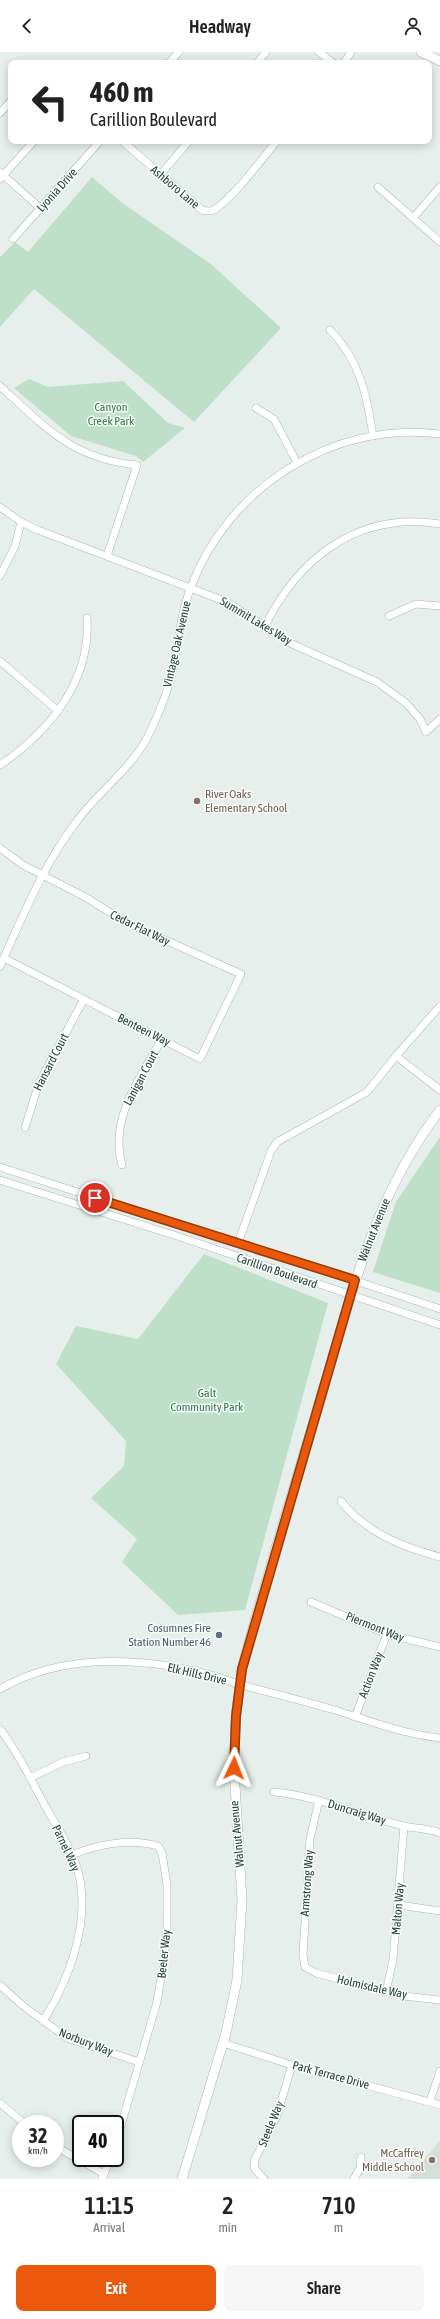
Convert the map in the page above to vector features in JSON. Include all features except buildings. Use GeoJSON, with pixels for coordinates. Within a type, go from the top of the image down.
{"type":"FeatureCollection","features":[{"type":"Feature","properties":{"kind":"street"},"geometry":{"type":"LineString","coordinates":[[172,60],[179,52]]}},
{"type":"Feature","properties":{"kind":"street"},"geometry":{"type":"LineString","coordinates":[[259,60],[266,52]]}},
{"type":"Feature","properties":{"kind":"street"},"geometry":{"type":"LineString","coordinates":[[319,52],[328,60]]}},
{"type":"Feature","properties":{"kind":"street"},"geometry":{"type":"LineString","coordinates":[[421,52],[440,61]]}},
{"type":"Feature","properties":{"kind":"street"},"geometry":{"type":"LineString","coordinates":[[0,113],[8,104]]}},
{"type":"Feature","properties":{"kind":"street"},"geometry":{"type":"LineString","coordinates":[[31,144],[1,175],[40,208]]}},
{"type":"Feature","properties":{"kind":"street","name":"Lyonia Drive"},"geometry":{"type":"LineString","coordinates":[[13,239],[97,144]]}},
{"type":"Feature","properties":{"kind":"street","name":"Ashboro Lane"},"geometry":{"type":"LineString","coordinates":[[125,144],[202,210],[213,210],[232,192],[274,144]]}},
{"type":"Feature","properties":{"kind":"street"},"geometry":{"type":"LineString","coordinates":[[160,175],[186,144]]}},
{"type":"Feature","properties":{"kind":"street"},"geometry":{"type":"LineString","coordinates":[[378,187],[440,242]]}},
{"type":"Feature","properties":{"kind":"street"},"geometry":{"type":"LineString","coordinates":[[413,218],[440,187]]}},
{"type":"Feature","properties":{"kind":"street"},"geometry":{"type":"LineString","coordinates":[[330,330],[346,349],[359,371],[364,387],[373,436]]}},
{"type":"Feature","properties":{"kind":"street"},"geometry":{"type":"LineString","coordinates":[[0,386],[49,430],[74,448],[103,460],[137,465],[107,556]]}},
{"type":"Feature","properties":{"kind":"street"},"geometry":{"type":"LineString","coordinates":[[256,408],[274,419],[297,463]]}},
{"type":"Feature","properties":{"kind":"street","name":"Vintage Oak Avenue"},"geometry":{"type":"LineString","coordinates":[[0,966],[42,875],[60,845],[86,809],[126,769],[153,726],[169,686],[180,626],[191,587],[209,549],[233,515],[263,486],[297,463],[334,446],[373,436],[416,432],[440,434]]}},
{"type":"Feature","properties":{"kind":"street","name":"Summit Lakes Way"},"geometry":{"type":"LineString","coordinates":[[0,507],[22,522],[227,602],[264,628],[307,652],[377,682],[406,704],[420,719],[426,732],[440,719]]}},
{"type":"Feature","properties":{"kind":"street"},"geometry":{"type":"LineString","coordinates":[[0,576],[15,546],[22,522]]}},
{"type":"Feature","properties":{"kind":"street"},"geometry":{"type":"LineString","coordinates":[[264,628],[280,597],[290,583],[309,563],[336,543],[383,525],[417,522],[440,524]]}},
{"type":"Feature","properties":{"kind":"street"},"geometry":{"type":"LineString","coordinates":[[389,616],[416,604],[440,606]]}},
{"type":"Feature","properties":{"kind":"street"},"geometry":{"type":"LineString","coordinates":[[0,765],[38,734],[73,689],[82,667],[87,643],[86,618]]}},
{"type":"Feature","properties":{"kind":"street"},"geometry":{"type":"LineString","coordinates":[[0,661],[58,710]]}},
{"type":"Feature","properties":{"kind":"street","name":"Cedar Flat Way"},"geometry":{"type":"LineString","coordinates":[[0,848],[42,875],[87,898],[125,922],[241,974]]}},
{"type":"Feature","properties":{"kind":"street","name":"Benteen Way"},"geometry":{"type":"LineString","coordinates":[[4,958],[200,1059],[241,974]]}},
{"type":"Feature","properties":{"kind":"street","name":"Hansard Court"},"geometry":{"type":"LineString","coordinates":[[25,1128],[39,1083],[84,999]]}},
{"type":"Feature","properties":{"kind":"street"},"geometry":{"type":"LineString","coordinates":[[238,1243],[271,1151],[277,1142],[367,1092],[440,1006]]}},
{"type":"Feature","properties":{"kind":"street","name":"Lanigan Court"},"geometry":{"type":"LineString","coordinates":[[122,1165],[118,1142],[123,1113],[162,1039]]}},
{"type":"Feature","properties":{"kind":"street"},"geometry":{"type":"LineString","coordinates":[[396,1056],[440,1090]]}},
{"type":"Feature","properties":{"kind":"street","name":"Walnut Avenue"},"geometry":{"type":"LineString","coordinates":[[182,2179],[235,1993],[242,1929],[241,1882],[234,1783],[236,1716],[240,1685],[250,1639],[355,1280],[378,1216],[394,1182],[413,1150],[440,1110]]}},
{"type":"Feature","properties":{"kind":"street","name":"Carillion Boulevard"},"geometry":{"type":"LineString","coordinates":[[0,1167],[355,1280],[440,1310]]}},
{"type":"Feature","properties":{"kind":"street","name":"Carillion Boulevard"},"geometry":{"type":"LineString","coordinates":[[0,1180],[177,1236],[440,1325]]}},
{"type":"Feature","properties":{"kind":"street"},"geometry":{"type":"LineString","coordinates":[[341,1501],[355,1517],[389,1539],[440,1557]]}},
{"type":"Feature","properties":{"kind":"street","name":"Piermont Way"},"geometry":{"type":"LineString","coordinates":[[311,1602],[386,1634],[440,1647]]}},
{"type":"Feature","properties":{"kind":"street","name":"Action Way"},"geometry":{"type":"LineString","coordinates":[[355,1717],[386,1634]]}},
{"type":"Feature","properties":{"kind":"street","name":"Elk Hills Drive"},"geometry":{"type":"LineString","coordinates":[[0,1689],[44,1669],[87,1662],[167,1666],[215,1676],[240,1685],[287,1695],[388,1728],[440,1738]]}},
{"type":"Feature","properties":{"kind":"street","name":"Parnel Way"},"geometry":{"type":"LineString","coordinates":[[0,1729],[30,1778],[72,1855],[80,1886],[80,1925],[67,1977],[43,2022]]}},
{"type":"Feature","properties":{"kind":"street"},"geometry":{"type":"LineString","coordinates":[[30,1778],[63,1762],[86,1756]]}},
{"type":"Feature","properties":{"kind":"street","name":"Duncraig Way"},"geometry":{"type":"LineString","coordinates":[[274,1792],[290,1793],[319,1800],[404,1826],[432,1830],[440,1833]]}},
{"type":"Feature","properties":{"kind":"street","name":"Armstrong Way"},"geometry":{"type":"LineString","coordinates":[[305,1967],[303,1955],[310,1839],[319,1800]]}},
{"type":"Feature","properties":{"kind":"street","name":"Malton Way"},"geometry":{"type":"LineString","coordinates":[[386,1992],[393,1960],[399,1905],[404,1826]]}},
{"type":"Feature","properties":{"kind":"street","name":"Beeler Way"},"geometry":{"type":"LineString","coordinates":[[72,1855],[95,1846],[135,1842],[158,1846],[162,1853],[167,1886],[168,1910],[164,1961],[157,2002],[124,2116]]}},
{"type":"Feature","properties":{"kind":"street"},"geometry":{"type":"LineString","coordinates":[[399,1905],[440,1911]]}},
{"type":"Feature","properties":{"kind":"street","name":"Holmisdale Way"},"geometry":{"type":"LineString","coordinates":[[305,1967],[316,1973],[386,1992],[440,2000]]}},
{"type":"Feature","properties":{"kind":"street","name":"Norbury Way"},"geometry":{"type":"LineString","coordinates":[[0,1985],[43,2022],[66,2038],[140,2062]]}},
{"type":"Feature","properties":{"kind":"street","name":"Park Terrace Drive"},"geometry":{"type":"LineString","coordinates":[[222,2043],[292,2065],[430,2101],[440,2105]]}},
{"type":"Feature","properties":{"kind":"street","name":"Steele Way"},"geometry":{"type":"LineString","coordinates":[[264,2179],[254,2168],[255,2159],[276,2118],[292,2065]]}},
{"type":"Feature","properties":{"kind":"street"},"geometry":{"type":"LineString","coordinates":[[430,2101],[440,2071]]}},
{"type":"Feature","properties":{"kind":"street"},"geometry":{"type":"LineString","coordinates":[[0,2103],[14,2115]]}},
{"type":"Feature","properties":{"kind":"street"},"geometry":{"type":"LineString","coordinates":[[64,2152],[103,2177],[107,2167]]}},
{"type":"Feature","properties":{"kind":"street"},"geometry":{"type":"LineString","coordinates":[[354,2179],[360,2168],[361,2157]]}},
{"type":"Feature","properties":{"kind":"shaded area","name":"McCaffrey Middle School"},"geometry":{"type":"Polygon","coordinates":[[[440,2141],[440,2179],[407,2179],[440,2141]]]}},
{"type":"Feature","properties":{"kind":"green space"},"geometry":{"type":"Polygon","coordinates":[[[92,177],[121,202],[212,265],[281,328],[194,422],[34,289],[0,327],[0,257],[15,242],[28,252],[92,177]]]}},
{"type":"Feature","properties":{"kind":"green space","name":"Canyon Creek Park"},"geometry":{"type":"Polygon","coordinates":[[[29,379],[48,387],[123,381],[168,423],[185,428],[143,462],[136,456],[71,436],[14,388],[29,379]]]}},
{"type":"Feature","properties":{"kind":"green space"},"geometry":{"type":"Polygon","coordinates":[[[440,1137],[440,1293],[373,1272],[396,1202],[440,1137]]]}},
{"type":"Feature","properties":{"kind":"green space","name":"Galt Community Park"},"geometry":{"type":"Polygon","coordinates":[[[204,1254],[328,1303],[245,1610],[178,1615],[122,1562],[137,1539],[91,1498],[124,1466],[126,1441],[56,1364],[76,1326],[138,1339],[204,1254]]]}},
{"type":"Feature","properties":{"kind":"place","name":"River Oaks Elementary School"},"geometry":{"type":"Point","coordinates":[197,801]}},
{"type":"Feature","properties":{"kind":"place","name":"Cosumnes Fire Station Number 46"},"geometry":{"type":"Point","coordinates":[219,1635]}},
{"type":"Feature","properties":{"kind":"place","name":"McCaffrey Middle School"},"geometry":{"type":"Point","coordinates":[432,2160]}},
{"type":"Feature","properties":{"kind":"route"},"geometry":{"type":"LineString","coordinates":[[95,1198],[355,1280],[242,1669],[236,1716],[234,1768]]}}]}
